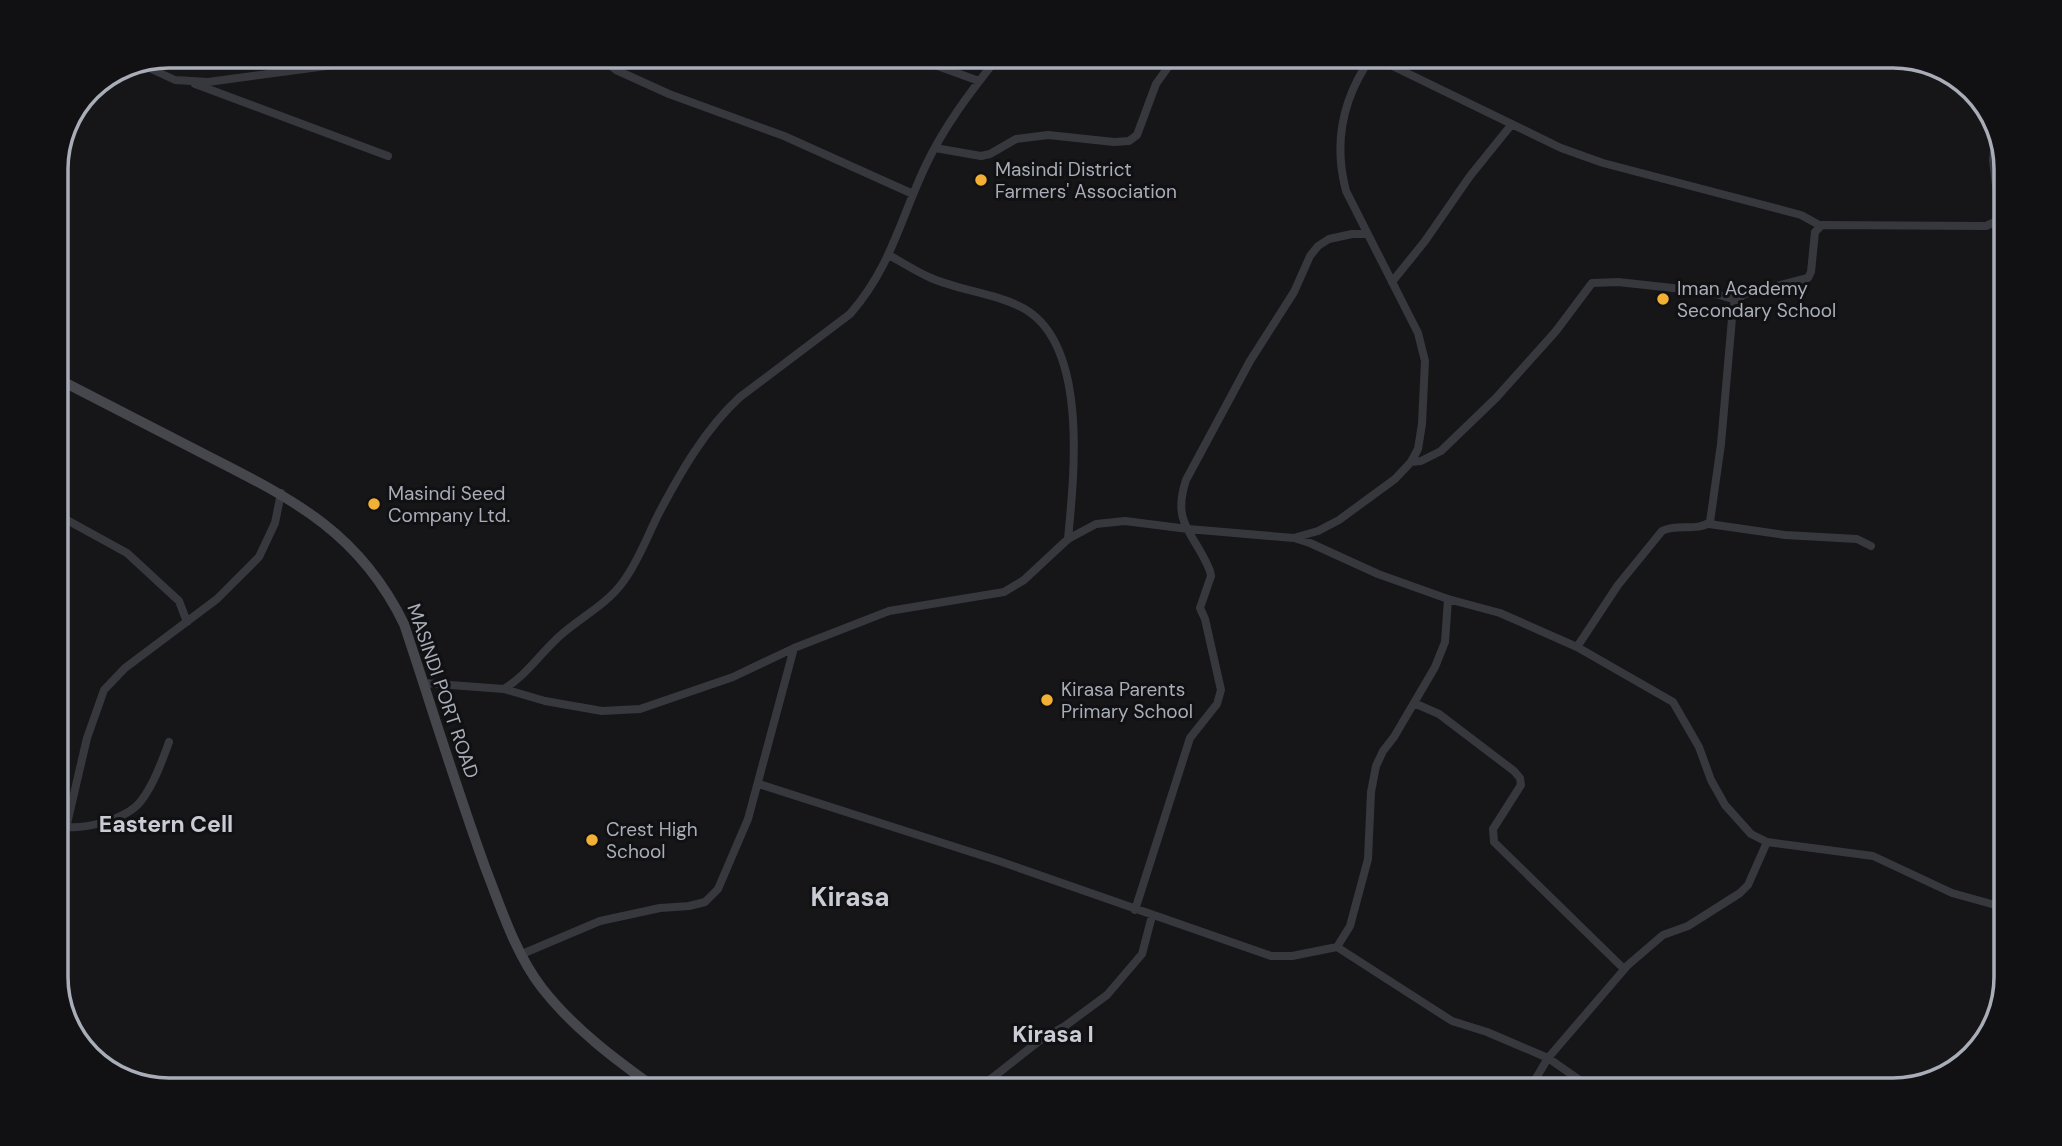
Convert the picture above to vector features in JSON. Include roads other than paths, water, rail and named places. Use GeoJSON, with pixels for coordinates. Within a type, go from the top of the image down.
{"type":"FeatureCollection","features":[{"type":"Feature","properties":{"kind":"main road","name":"MASINDI PORT ROAD"},"geometry":{"type":"LineString","coordinates":[[68,384],[281,493],[357,551],[394,603],[404,624],[473,833],[508,928],[522,954],[540,985],[568,1018],[642,1078]]}},
{"type":"Feature","properties":{"kind":"street"},"geometry":{"type":"LineString","coordinates":[[153,70],[175,80],[208,82],[312,68]]}},
{"type":"Feature","properties":{"kind":"street"},"geometry":{"type":"LineString","coordinates":[[614,68],[656,89],[713,112],[765,128],[913,194]]}},
{"type":"Feature","properties":{"kind":"street"},"geometry":{"type":"LineString","coordinates":[[944,68],[979,81]]}},
{"type":"Feature","properties":{"kind":"street"},"geometry":{"type":"LineString","coordinates":[[504,689],[519,680],[562,633],[604,602],[623,582],[709,430],[727,409],[850,314],[882,270],[913,194],[949,123],[989,68]]}},
{"type":"Feature","properties":{"kind":"street"},"geometry":{"type":"LineString","coordinates":[[935,148],[981,156],[1021,138],[1048,135],[1114,142],[1129,141],[1137,135],[1156,84],[1167,68]]}},
{"type":"Feature","properties":{"kind":"street"},"geometry":{"type":"LineString","coordinates":[[1294,538],[1318,531],[1339,520],[1395,480],[1411,462],[1418,449],[1422,424],[1425,386],[1423,349],[1418,333],[1346,191],[1341,169],[1346,104],[1363,68]]}},
{"type":"Feature","properties":{"kind":"street"},"geometry":{"type":"LineString","coordinates":[[1397,68],[1561,148],[1801,215],[1821,226],[1986,226],[1994,222]]}},
{"type":"Feature","properties":{"kind":"street"},"geometry":{"type":"LineString","coordinates":[[189,82],[388,156]]}},
{"type":"Feature","properties":{"kind":"street"},"geometry":{"type":"LineString","coordinates":[[1392,282],[1512,124]]}},
{"type":"Feature","properties":{"kind":"street"},"geometry":{"type":"LineString","coordinates":[[1709,524],[1713,514],[1717,479],[1733,307],[1736,300],[1745,294],[1808,278],[1815,232],[1821,226]]}},
{"type":"Feature","properties":{"kind":"street"},"geometry":{"type":"LineString","coordinates":[[1135,910],[1190,738],[1217,704],[1221,690],[1200,608],[1210,571],[1180,510],[1186,480],[1250,360],[1294,292],[1310,256],[1318,246],[1329,239],[1367,234]]}},
{"type":"Feature","properties":{"kind":"street"},"geometry":{"type":"LineString","coordinates":[[889,256],[931,278],[1027,310],[1061,350],[1067,372],[1074,458],[1068,539]]}},
{"type":"Feature","properties":{"kind":"street"},"geometry":{"type":"LineString","coordinates":[[1411,462],[1421,461],[1441,451],[1496,398],[1556,331],[1592,283],[1618,282],[1709,292],[1736,300]]}},
{"type":"Feature","properties":{"kind":"street"},"geometry":{"type":"LineString","coordinates":[[68,819],[87,738],[104,690],[125,668],[218,600],[259,557],[275,523],[281,493]]}},
{"type":"Feature","properties":{"kind":"street"},"geometry":{"type":"LineString","coordinates":[[68,521],[127,553],[179,601],[187,622]]}},
{"type":"Feature","properties":{"kind":"street"},"geometry":{"type":"LineString","coordinates":[[424,682],[504,689],[545,701],[602,711],[640,709],[733,677],[794,648],[889,611],[1004,592],[1024,580],[1068,539],[1082,530],[1110,521],[1294,538],[1310,542],[1378,574],[1448,599],[1500,613],[1577,647],[1673,702],[1699,747],[1711,780],[1725,805],[1751,834],[1767,842],[1873,856],[1952,893],[1994,905]]}},
{"type":"Feature","properties":{"kind":"street"},"geometry":{"type":"LineString","coordinates":[[1577,647],[1618,585],[1657,536],[1673,526],[1709,524],[1785,535],[1857,539],[1871,546]]}},
{"type":"Feature","properties":{"kind":"street"},"geometry":{"type":"LineString","coordinates":[[1337,947],[1350,926],[1368,859],[1371,792],[1376,766],[1435,667],[1445,642],[1448,599]]}},
{"type":"Feature","properties":{"kind":"street"},"geometry":{"type":"LineString","coordinates":[[522,954],[600,921],[660,908],[705,902],[718,889],[748,819],[794,648]]}},
{"type":"Feature","properties":{"kind":"street"},"geometry":{"type":"LineString","coordinates":[[1414,703],[1439,714],[1520,778],[1521,785],[1493,828],[1494,842],[1624,969]]}},
{"type":"Feature","properties":{"kind":"street"},"geometry":{"type":"LineString","coordinates":[[68,828],[100,823],[122,815],[141,802],[170,742]]}},
{"type":"Feature","properties":{"kind":"street"},"geometry":{"type":"LineString","coordinates":[[759,784],[999,861],[1271,956],[1292,956],[1337,947],[1452,1021],[1487,1032],[1548,1058],[1577,1078]]}},
{"type":"Feature","properties":{"kind":"street"},"geometry":{"type":"LineString","coordinates":[[1536,1078],[1548,1058],[1624,969],[1663,935],[1688,926],[1748,885],[1767,842]]}},
{"type":"Feature","properties":{"kind":"street"},"geometry":{"type":"LineString","coordinates":[[992,1078],[1039,1041],[1074,1020],[1107,995],[1142,954],[1152,916]]}},
{"type":"Feature","properties":{"kind":"place","name":"Masindi District Farmers' Association"},"geometry":{"type":"Point","coordinates":[981,180]}},
{"type":"Feature","properties":{"kind":"place","name":"Iman Academy Secondary School"},"geometry":{"type":"Point","coordinates":[1663,299]}},
{"type":"Feature","properties":{"kind":"place","name":"Masindi Seed Company Ltd."},"geometry":{"type":"Point","coordinates":[374,504]}},
{"type":"Feature","properties":{"kind":"place","name":"Kirasa Parents Primary School"},"geometry":{"type":"Point","coordinates":[1047,700]}},
{"type":"Feature","properties":{"kind":"place","name":"Crest High School"},"geometry":{"type":"Point","coordinates":[592,840]}},
{"type":"Feature","properties":{"kind":"district","name":"Eastern Cell"},"geometry":{"type":"Point","coordinates":[166,824]}},
{"type":"Feature","properties":{"kind":"district","name":"Kirasa"},"geometry":{"type":"Point","coordinates":[850,897]}},
{"type":"Feature","properties":{"kind":"district","name":"Kirasa I"},"geometry":{"type":"Point","coordinates":[1053,1034]}}]}
